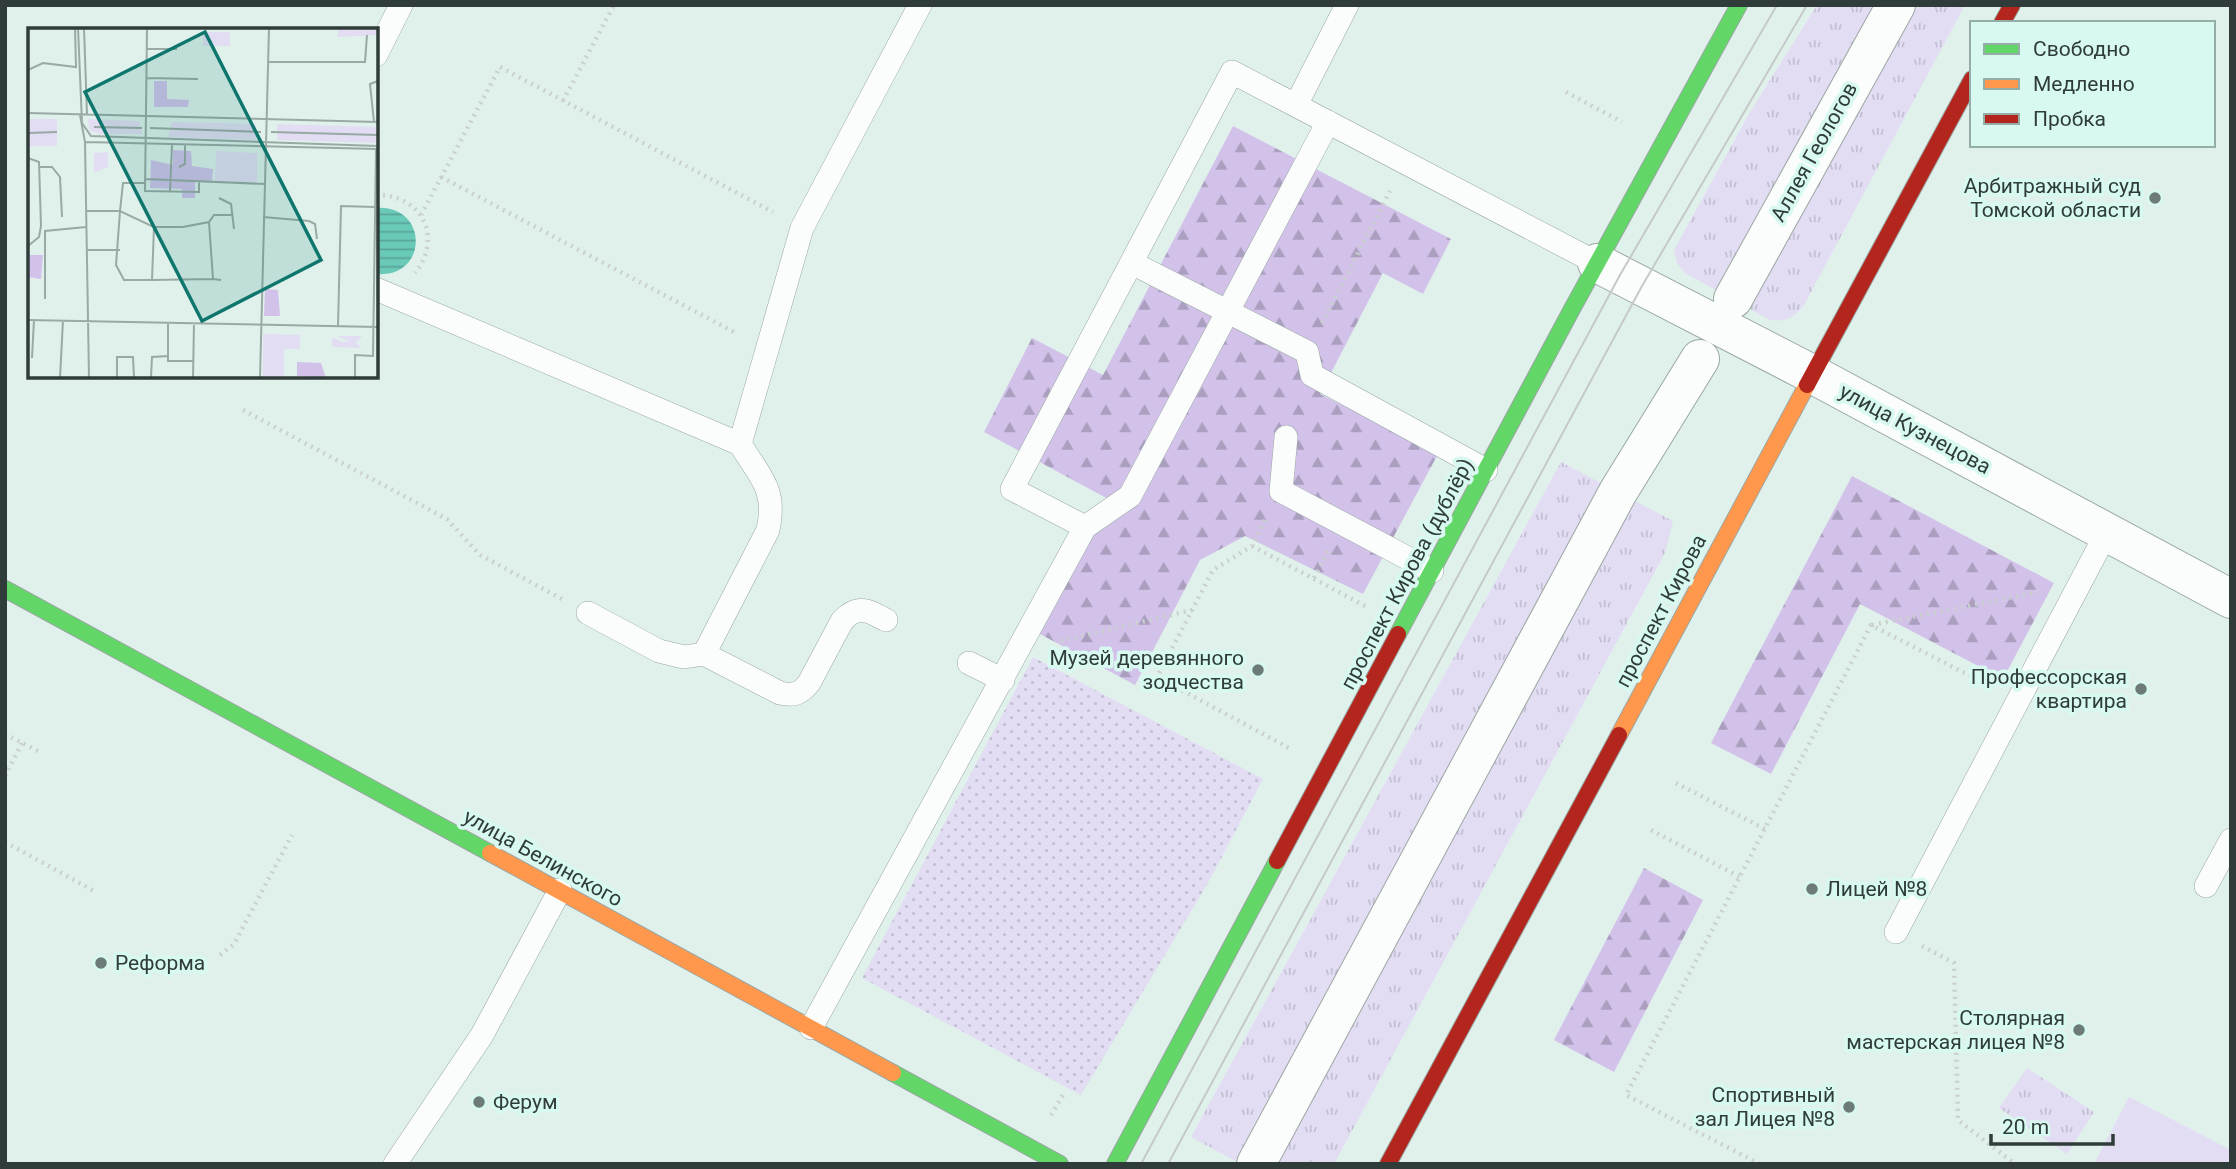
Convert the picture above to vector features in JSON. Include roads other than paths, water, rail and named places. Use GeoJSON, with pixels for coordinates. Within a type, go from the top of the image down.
{"type":"FeatureCollection","features":[{"type":"Feature","properties":{"kind":"street","name":"проспект Кирова (дублёр)"},"geometry":{"type":"LineString","coordinates":[[1115,1164],[1597,263],[1739,5]]}},
{"type":"Feature","properties":{"kind":"street","name":"Аллея Геологов"},"geometry":{"type":"LineString","coordinates":[[1733,299],[1896,5]]}},
{"type":"Feature","properties":{"kind":"street"},"geometry":{"type":"LineString","coordinates":[[2003,21],[2012,5]]}},
{"type":"Feature","properties":{"kind":"street","name":"проспект Кирова"},"geometry":{"type":"LineString","coordinates":[[1388,1164],[1970,83]]}},
{"type":"Feature","properties":{"kind":"street","name":"улица Кузнецова"},"geometry":{"type":"LineString","coordinates":[[1597,263],[1812,374],[2231,599]]}},
{"type":"Feature","properties":{"kind":"street"},"geometry":{"type":"LineString","coordinates":[[1256,1164],[1618,492],[1700,359]]}},
{"type":"Feature","properties":{"kind":"street","name":"улица Белинского"},"geometry":{"type":"LineString","coordinates":[[5,589],[1060,1164]]}},
{"type":"Feature","properties":{"kind":"lane"},"geometry":{"type":"LineString","coordinates":[[378,51],[401,5]]}},
{"type":"Feature","properties":{"kind":"lane"},"geometry":{"type":"LineString","coordinates":[[740,444],[802,228],[920,5]]}},
{"type":"Feature","properties":{"kind":"lane"},"geometry":{"type":"LineString","coordinates":[[1296,105],[1347,5]]}},
{"type":"Feature","properties":{"kind":"lane"},"geometry":{"type":"LineString","coordinates":[[1085,527],[1013,489],[1232,72],[1597,263]]}},
{"type":"Feature","properties":{"kind":"lane"},"geometry":{"type":"LineString","coordinates":[[811,1028],[1085,527],[1129,496],[1328,122]]}},
{"type":"Feature","properties":{"kind":"lane"},"geometry":{"type":"LineString","coordinates":[[1132,263],[1307,352],[1312,375],[1486,470]]}},
{"type":"Feature","properties":{"kind":"lane"},"geometry":{"type":"LineString","coordinates":[[378,290],[740,444],[770,492],[772,510],[768,530],[704,654]]}},
{"type":"Feature","properties":{"kind":"lane"},"geometry":{"type":"LineString","coordinates":[[1286,437],[1281,491],[1432,571]]}},
{"type":"Feature","properties":{"kind":"lane"},"geometry":{"type":"LineString","coordinates":[[1896,932],[2107,532]]}},
{"type":"Feature","properties":{"kind":"lane"},"geometry":{"type":"LineString","coordinates":[[588,613],[659,650],[684,657],[704,654],[780,693],[792,695],[802,692],[809,683],[842,621],[850,613],[860,609],[886,620]]}},
{"type":"Feature","properties":{"kind":"lane"},"geometry":{"type":"LineString","coordinates":[[969,663],[1003,680]]}},
{"type":"Feature","properties":{"kind":"lane"},"geometry":{"type":"LineString","coordinates":[[2206,886],[2231,840]]}},
{"type":"Feature","properties":{"kind":"lane"},"geometry":{"type":"LineString","coordinates":[[395,1164],[482,1035],[559,890]]}},
{"type":"Feature","properties":{"kind":"tram line"},"geometry":{"type":"LineString","coordinates":[[1141,1164],[1620,275],[1777,5]]}},
{"type":"Feature","properties":{"kind":"tram line"},"geometry":{"type":"LineString","coordinates":[[1168,1164],[1642,286],[1807,5]]}},
{"type":"Feature","properties":{"kind":"place","name":"Арбитражный суд Томской области"},"geometry":{"type":"Point","coordinates":[2155,198]}},
{"type":"Feature","properties":{"kind":"place","name":"Музей деревянного зодчества"},"geometry":{"type":"Point","coordinates":[1258,670]}},
{"type":"Feature","properties":{"kind":"place","name":"Профессорская квартира"},"geometry":{"type":"Point","coordinates":[2141,689]}},
{"type":"Feature","properties":{"kind":"place","name":"Лицей №8"},"geometry":{"type":"Point","coordinates":[1812,889]}},
{"type":"Feature","properties":{"kind":"place","name":"Реформа"},"geometry":{"type":"Point","coordinates":[101,963]}},
{"type":"Feature","properties":{"kind":"place","name":"Столярная мастерская лицея №8"},"geometry":{"type":"Point","coordinates":[2079,1030]}},
{"type":"Feature","properties":{"kind":"place","name":"Ферум"},"geometry":{"type":"Point","coordinates":[479,1102]}},
{"type":"Feature","properties":{"kind":"place","name":"Спортивный зал Лицея №8"},"geometry":{"type":"Point","coordinates":[1849,1107]}}]}
